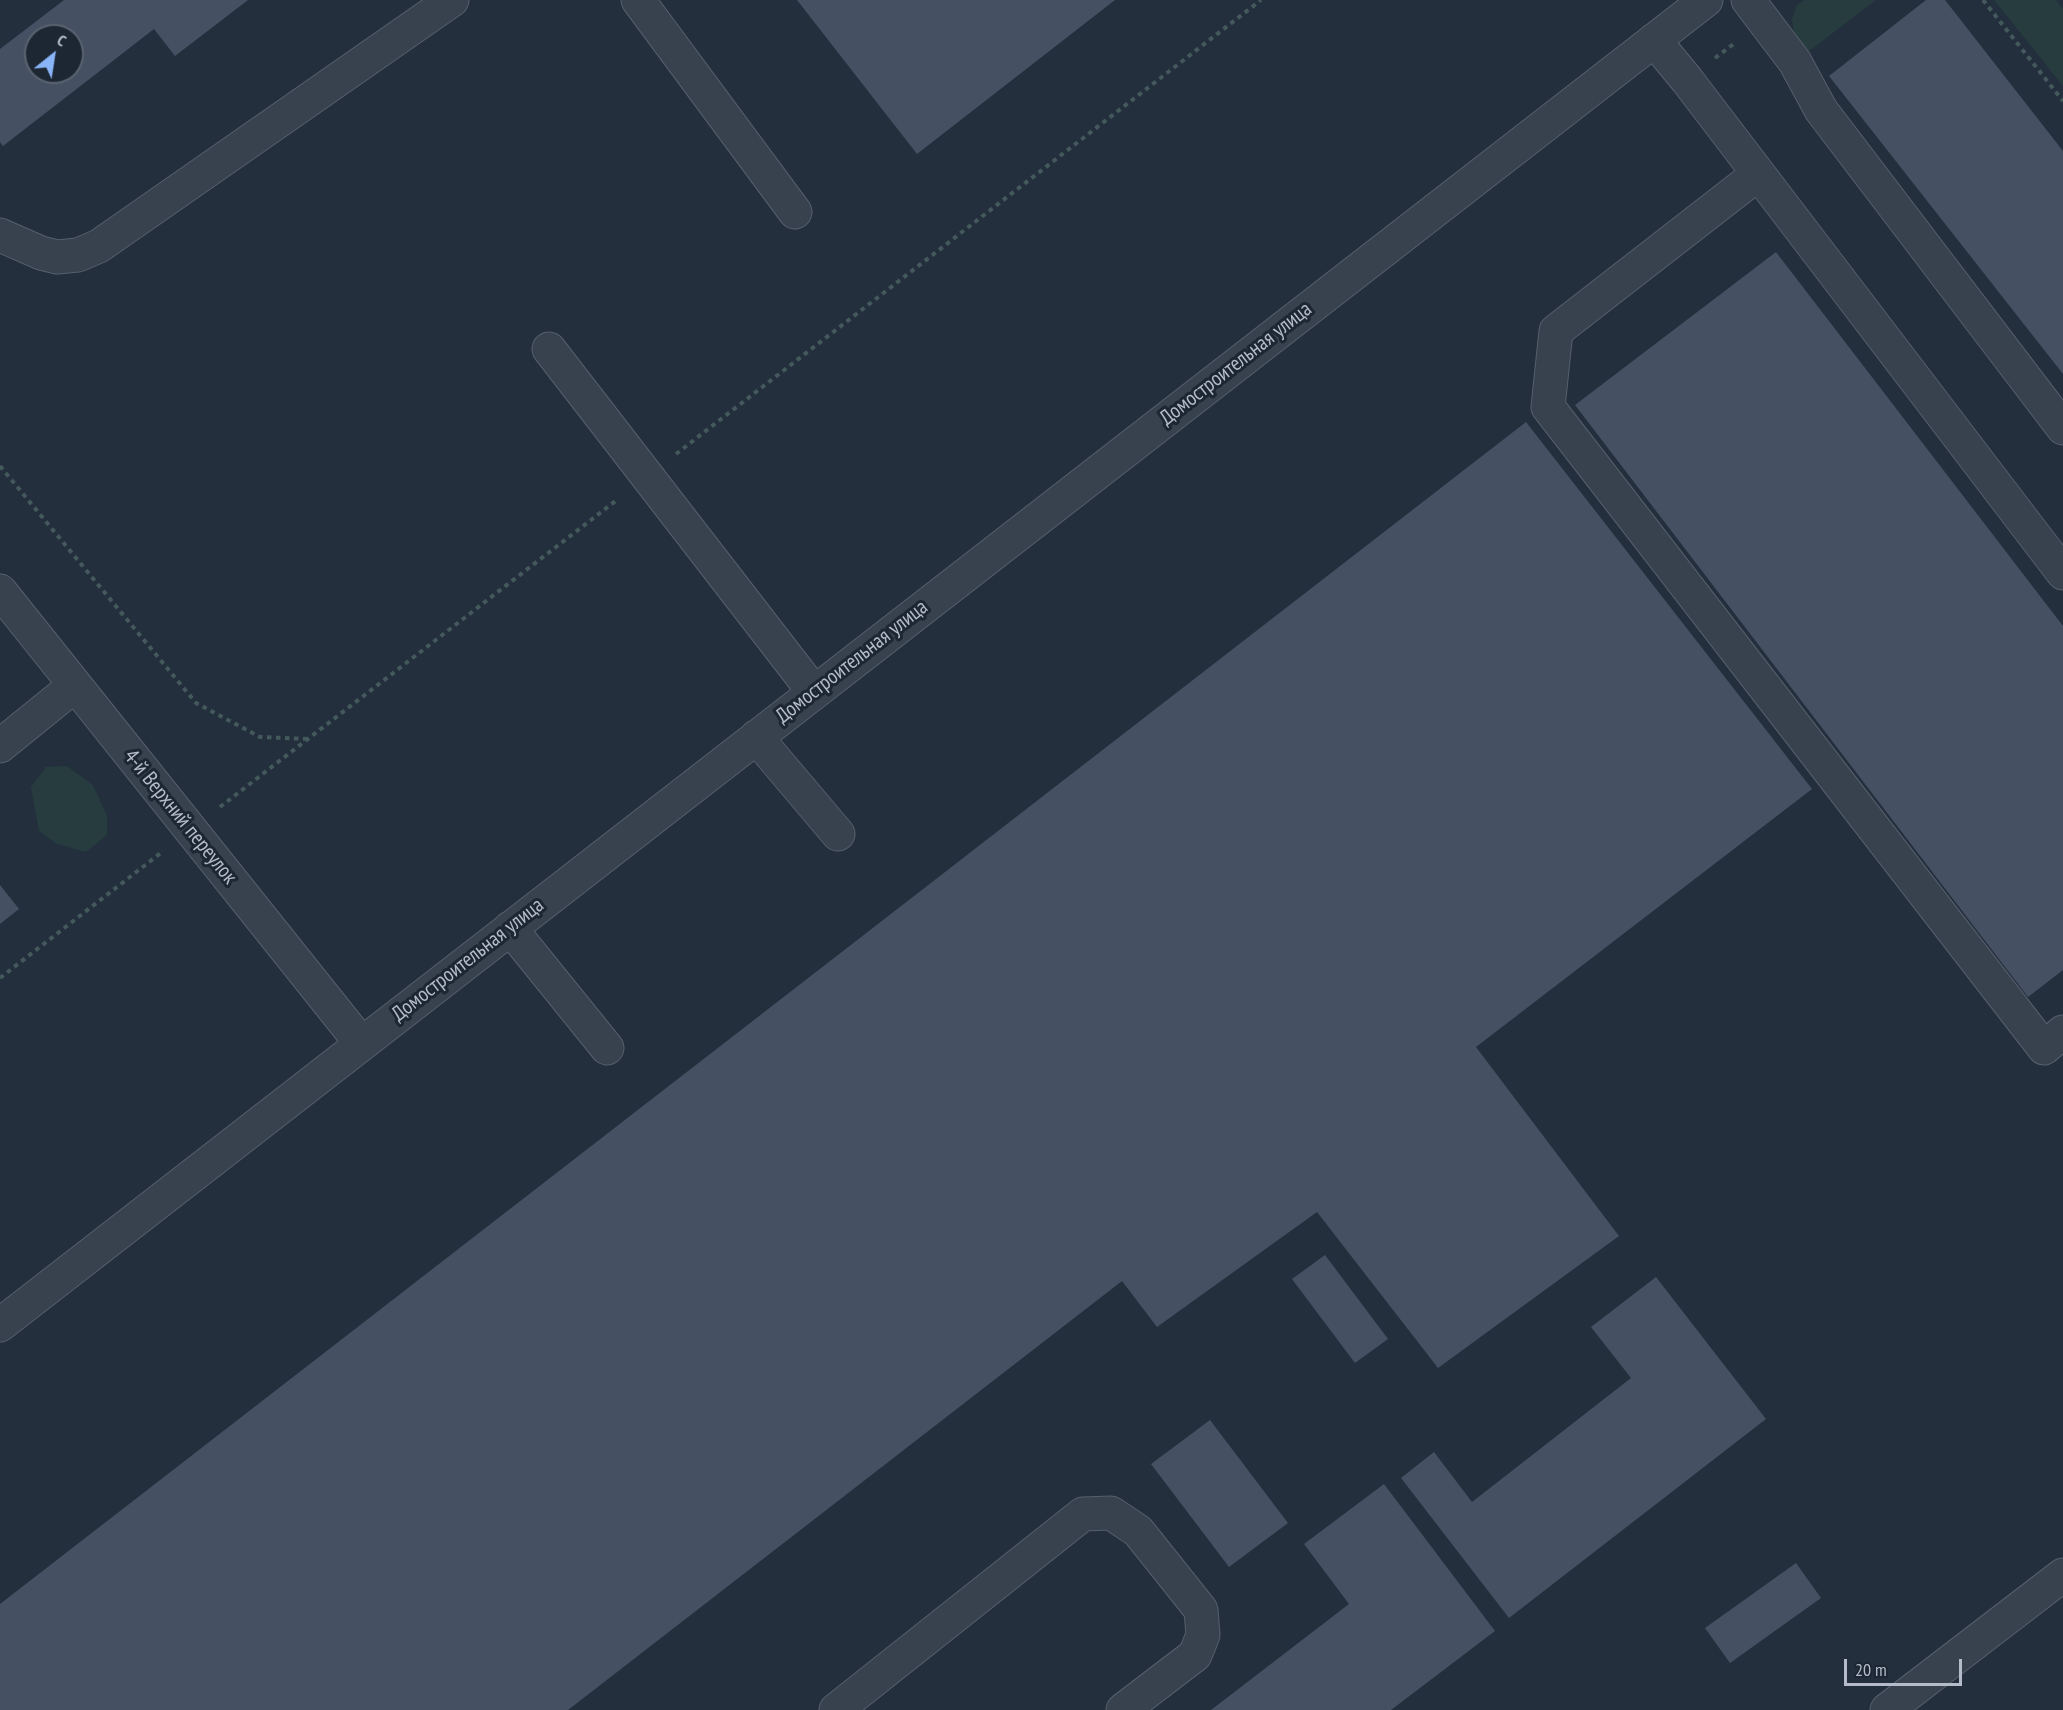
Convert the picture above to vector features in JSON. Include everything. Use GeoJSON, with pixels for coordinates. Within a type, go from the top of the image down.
{"type":"FeatureCollection","features":[{"type":"Feature","properties":{"kind":"street"},"geometry":{"type":"LineString","coordinates":[[0,235],[41,253],[57,257],[78,255],[99,246],[452,0]]}},
{"type":"Feature","properties":{"kind":"street"},"geometry":{"type":"LineString","coordinates":[[638,0],[795,212]]}},
{"type":"Feature","properties":{"kind":"street","name":"Домостроительная улица"},"geometry":{"type":"LineString","coordinates":[[0,1325],[1706,0]]}},
{"type":"Feature","properties":{"kind":"street"},"geometry":{"type":"LineString","coordinates":[[1748,0],[1795,62],[1821,110],[2063,428]]}},
{"type":"Feature","properties":{"kind":"street"},"geometry":{"type":"LineString","coordinates":[[1654,40],[1687,80],[2063,573]]}},
{"type":"Feature","properties":{"kind":"street"},"geometry":{"type":"LineString","coordinates":[[1758,174],[1556,331],[1548,407],[2044,1048],[2063,1032]]}},
{"type":"Feature","properties":{"kind":"street"},"geometry":{"type":"LineString","coordinates":[[549,349],[814,692]]}},
{"type":"Feature","properties":{"kind":"street","name":"4-й Верхний переулок"},"geometry":{"type":"LineString","coordinates":[[0,591],[361,1043]]}},
{"type":"Feature","properties":{"kind":"street"},"geometry":{"type":"LineString","coordinates":[[0,746],[74,686]]}},
{"type":"Feature","properties":{"kind":"street"},"geometry":{"type":"LineString","coordinates":[[756,737],[838,834]]}},
{"type":"Feature","properties":{"kind":"street"},"geometry":{"type":"LineString","coordinates":[[510,928],[607,1048]]}},
{"type":"Feature","properties":{"kind":"street"},"geometry":{"type":"LineString","coordinates":[[836,1710],[1083,1514],[1111,1513],[1138,1531],[1201,1610],[1203,1635],[1195,1655],[1123,1710]]}},
{"type":"Feature","properties":{"kind":"street"},"geometry":{"type":"LineString","coordinates":[[1887,1710],[2063,1575]]}},
{"type":"Feature","properties":{"kind":"path"},"geometry":{"type":"LineString","coordinates":[[1983,0],[2063,101]]}},
{"type":"Feature","properties":{"kind":"path"},"geometry":{"type":"LineString","coordinates":[[0,466],[196,703],[260,737],[308,739]]}},
{"type":"Feature","properties":{"kind":"green space"},"geometry":{"type":"Polygon","coordinates":[[[1804,0],[1876,0],[1808,52],[1794,34],[1792,19],[1797,5],[1804,0]]]}},
{"type":"Feature","properties":{"kind":"green space"},"geometry":{"type":"Polygon","coordinates":[[[1994,0],[2056,0],[2063,9],[2063,86],[1994,0]]]}},
{"type":"Feature","properties":{"kind":"green space"},"geometry":{"type":"Polygon","coordinates":[[[67,766],[93,785],[107,816],[107,835],[86,852],[57,844],[39,831],[31,787],[46,767],[67,766]]]}},
{"type":"Feature","properties":{"kind":"building"},"geometry":{"type":"Polygon","coordinates":[[[64,0],[248,0],[175,56],[154,29],[84,83],[84,24],[33,24],[64,0]]]}},
{"type":"Feature","properties":{"kind":"building"},"geometry":{"type":"Polygon","coordinates":[[[797,0],[1115,0],[917,154],[797,0]]]}},
{"type":"Feature","properties":{"kind":"building"},"geometry":{"type":"Polygon","coordinates":[[[1926,0],[1945,0],[2063,151],[2063,374],[1829,76],[1926,0]]]}},
{"type":"Feature","properties":{"kind":"building"},"geometry":{"type":"Polygon","coordinates":[[[24,31],[24,84],[83,84],[3,146],[0,142],[0,49],[24,31]]]}},
{"type":"Feature","properties":{"kind":"building"},"geometry":{"type":"Polygon","coordinates":[[[1776,252],[2063,626],[2063,970],[2028,997],[1575,405],[1776,252]]]}},
{"type":"Feature","properties":{"kind":"building"},"geometry":{"type":"Polygon","coordinates":[[[1526,422],[1812,789],[1476,1047],[1619,1236],[1438,1368],[1317,1212],[1157,1327],[1122,1281],[568,1710],[0,1710],[0,1604],[1526,422]]]}},
{"type":"Feature","properties":{"kind":"building"},"geometry":{"type":"Polygon","coordinates":[[[0,885],[19,909],[0,924],[0,885]]]}},
{"type":"Feature","properties":{"kind":"building"},"geometry":{"type":"Polygon","coordinates":[[[1325,1255],[1388,1339],[1355,1363],[1292,1279],[1325,1255]]]}},
{"type":"Feature","properties":{"kind":"building"},"geometry":{"type":"Polygon","coordinates":[[[1656,1277],[1766,1419],[1509,1618],[1401,1478],[1434,1452],[1472,1502],[1631,1378],[1591,1327],[1656,1277]]]}},
{"type":"Feature","properties":{"kind":"building"},"geometry":{"type":"Polygon","coordinates":[[[1210,1420],[1288,1523],[1229,1567],[1151,1464],[1210,1420]]]}},
{"type":"Feature","properties":{"kind":"building"},"geometry":{"type":"Polygon","coordinates":[[[1384,1484],[1495,1631],[1391,1710],[1211,1710],[1349,1604],[1304,1544],[1384,1484]]]}},
{"type":"Feature","properties":{"kind":"building"},"geometry":{"type":"Polygon","coordinates":[[[1796,1563],[1821,1598],[1730,1663],[1705,1628],[1796,1563]]]}}]}
